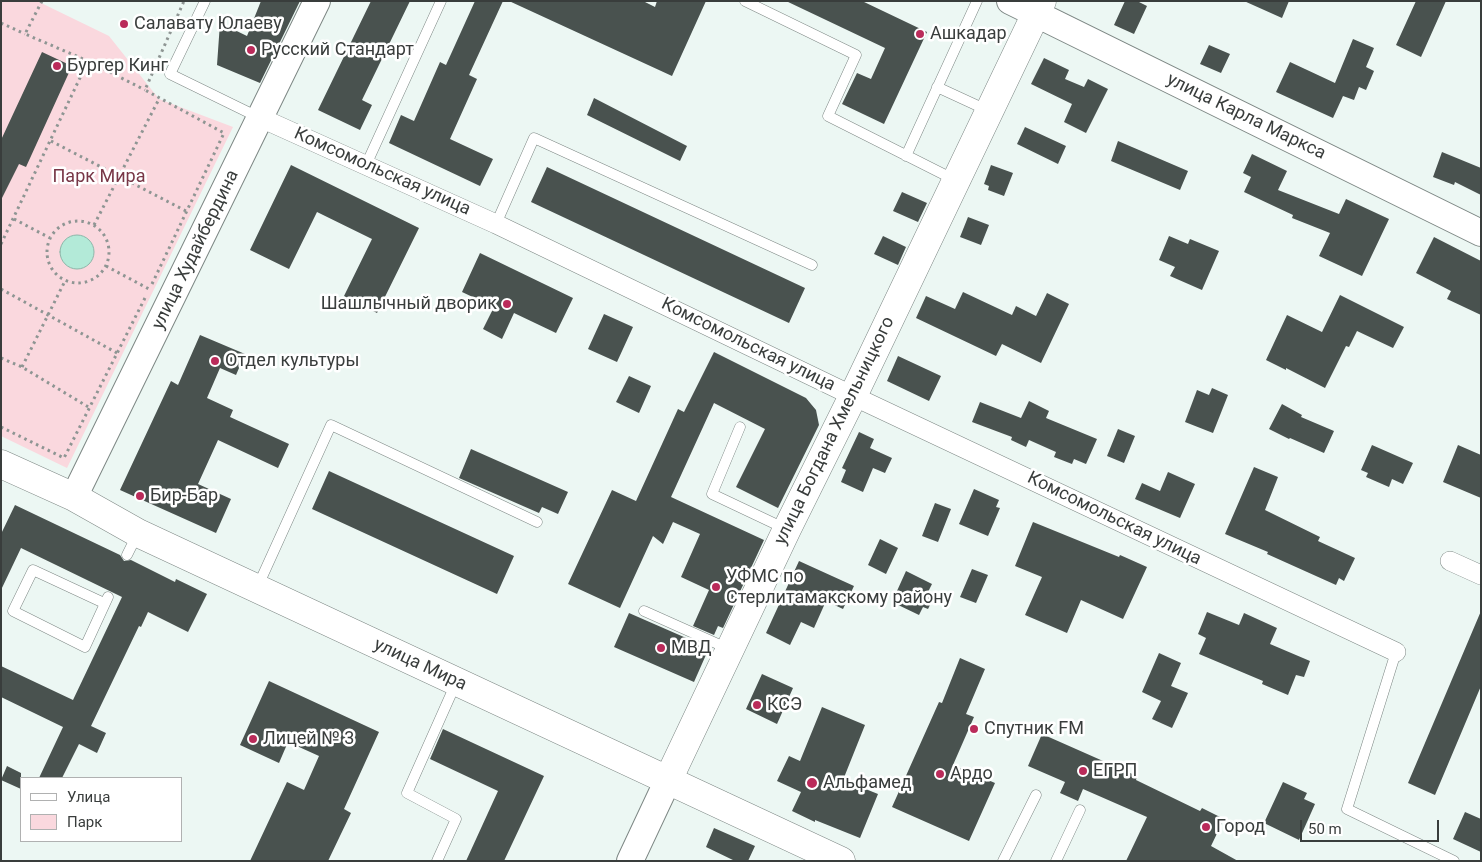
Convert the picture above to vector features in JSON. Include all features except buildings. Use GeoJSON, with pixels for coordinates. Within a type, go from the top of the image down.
{"type":"FeatureCollection","features":[{"type":"Feature","properties":{"kind":"main road","name":"улица Богдана Хмельницкого"},"geometry":{"type":"LineString","coordinates":[[668,780],[1039,7]]}},
{"type":"Feature","properties":{"kind":"main road","name":"улица Мира"},"geometry":{"type":"LineString","coordinates":[[1,464],[74,497],[133,544],[257,588],[841,861]]}},
{"type":"Feature","properties":{"kind":"street","name":"улица Худайбердина"},"geometry":{"type":"LineString","coordinates":[[74,497],[317,1]]}},
{"type":"Feature","properties":{"kind":"street","name":"улица Карла Маркса"},"geometry":{"type":"LineString","coordinates":[[1010,1],[1039,7],[1481,233]]}},
{"type":"Feature","properties":{"kind":"street","name":"Комсомольская улица"},"geometry":{"type":"LineString","coordinates":[[261,118],[496,224],[853,396],[1396,652]]}},
{"type":"Feature","properties":{"kind":"street"},"geometry":{"type":"LineString","coordinates":[[1450,561],[1481,575]]}},
{"type":"Feature","properties":{"kind":"street","name":"улица Богдана Хмельницкого"},"geometry":{"type":"LineString","coordinates":[[630,861],[668,780]]}},
{"type":"Feature","properties":{"kind":"lane"},"geometry":{"type":"LineString","coordinates":[[205,1],[170,74],[261,118]]}},
{"type":"Feature","properties":{"kind":"lane"},"geometry":{"type":"LineString","coordinates":[[366,166],[441,1]]}},
{"type":"Feature","properties":{"kind":"lane"},"geometry":{"type":"LineString","coordinates":[[745,1],[856,55],[828,116],[956,181]]}},
{"type":"Feature","properties":{"kind":"lane"},"geometry":{"type":"LineString","coordinates":[[906,156],[976,1]]}},
{"type":"Feature","properties":{"kind":"lane"},"geometry":{"type":"LineString","coordinates":[[938,87],[990,112]]}},
{"type":"Feature","properties":{"kind":"lane"},"geometry":{"type":"LineString","coordinates":[[496,224],[534,138],[812,264]]}},
{"type":"Feature","properties":{"kind":"lane"},"geometry":{"type":"LineString","coordinates":[[257,588],[331,425],[537,522]]}},
{"type":"Feature","properties":{"kind":"lane"},"geometry":{"type":"LineString","coordinates":[[740,427],[712,494],[787,529]]}},
{"type":"Feature","properties":{"kind":"lane"},"geometry":{"type":"LineString","coordinates":[[33,570],[106,600],[85,646],[13,611],[33,570]]}},
{"type":"Feature","properties":{"kind":"lane"},"geometry":{"type":"LineString","coordinates":[[644,612],[730,649]]}},
{"type":"Feature","properties":{"kind":"lane"},"geometry":{"type":"LineString","coordinates":[[1396,652],[1347,809],[1454,861]]}},
{"type":"Feature","properties":{"kind":"lane"},"geometry":{"type":"LineString","coordinates":[[437,861],[456,819],[406,793],[456,682]]}},
{"type":"Feature","properties":{"kind":"lane"},"geometry":{"type":"LineString","coordinates":[[1003,861],[1036,795]]}},
{"type":"Feature","properties":{"kind":"lane"},"geometry":{"type":"LineString","coordinates":[[1056,861],[1080,810]]}},
{"type":"Feature","properties":{"kind":"path"},"geometry":{"type":"LineString","coordinates":[[26,34],[42,1]]}},
{"type":"Feature","properties":{"kind":"path"},"geometry":{"type":"LineString","coordinates":[[1,23],[88,61],[145,90]]}},
{"type":"Feature","properties":{"kind":"path"},"geometry":{"type":"LineString","coordinates":[[1,244],[88,61]]}},
{"type":"Feature","properties":{"kind":"path"},"geometry":{"type":"LineString","coordinates":[[1,427],[64,458],[149,289],[224,133],[159,99],[94,225]]}},
{"type":"Feature","properties":{"kind":"path"},"geometry":{"type":"LineString","coordinates":[[51,141],[186,212]]}},
{"type":"Feature","properties":{"kind":"path"},"geometry":{"type":"LineString","coordinates":[[14,219],[50,238]]}},
{"type":"Feature","properties":{"kind":"path"},"geometry":{"type":"LineString","coordinates":[[74,221],[94,225],[101,231],[109,248],[106,266],[101,274],[93,280],[84,283],[74,283],[65,280],[57,275],[51,267],[47,248],[50,238],[64,224],[74,221]]}},
{"type":"Feature","properties":{"kind":"path"},"geometry":{"type":"LineString","coordinates":[[106,266],[149,289]]}},
{"type":"Feature","properties":{"kind":"path"},"geometry":{"type":"LineString","coordinates":[[22,367],[65,280]]}},
{"type":"Feature","properties":{"kind":"path"},"geometry":{"type":"LineString","coordinates":[[1,289],[117,353]]}},
{"type":"Feature","properties":{"kind":"path"},"geometry":{"type":"LineString","coordinates":[[1,358],[22,367],[90,408]]}},
{"type":"Feature","properties":{"kind":"green space","name":"Парк Мира"},"geometry":{"type":"Polygon","coordinates":[[[1,1],[37,1],[109,36],[159,99],[233,127],[67,468],[1,436],[1,1]]]}},
{"type":"Feature","properties":{"kind":"shaded area"},"geometry":{"type":"Polygon","coordinates":[[[77,235],[84,236],[89,240],[93,245],[93,259],[89,264],[84,268],[77,269],[70,268],[65,264],[61,259],[60,252],[61,245],[65,240],[70,236],[77,235]]]}},
{"type":"Feature","properties":{"kind":"place","name":"Салавату Юлаеву"},"geometry":{"type":"Point","coordinates":[124,24]}},
{"type":"Feature","properties":{"kind":"place","name":"Ашкадар"},"geometry":{"type":"Point","coordinates":[920,34]}},
{"type":"Feature","properties":{"kind":"place","name":"Русский Стандарт"},"geometry":{"type":"Point","coordinates":[251,50]}},
{"type":"Feature","properties":{"kind":"place","name":"Бургер Кинг"},"geometry":{"type":"Point","coordinates":[57,66]}},
{"type":"Feature","properties":{"kind":"place","name":"Шашлычный дворик"},"geometry":{"type":"Point","coordinates":[507,304]}},
{"type":"Feature","properties":{"kind":"place","name":"Отдел культуры"},"geometry":{"type":"Point","coordinates":[215,361]}},
{"type":"Feature","properties":{"kind":"place","name":"Бир-Бар"},"geometry":{"type":"Point","coordinates":[140,496]}},
{"type":"Feature","properties":{"kind":"place","name":"УФМС по Стерлитамакскому району"},"geometry":{"type":"Point","coordinates":[716,587]}},
{"type":"Feature","properties":{"kind":"place","name":"МВД"},"geometry":{"type":"Point","coordinates":[661,648]}},
{"type":"Feature","properties":{"kind":"place","name":"КСЭ"},"geometry":{"type":"Point","coordinates":[757,705]}},
{"type":"Feature","properties":{"kind":"place","name":"Спутник FM"},"geometry":{"type":"Point","coordinates":[974,729]}},
{"type":"Feature","properties":{"kind":"place","name":"Лицей № 3"},"geometry":{"type":"Point","coordinates":[253,739]}},
{"type":"Feature","properties":{"kind":"place","name":"ЕГРП"},"geometry":{"type":"Point","coordinates":[1083,771]}},
{"type":"Feature","properties":{"kind":"place","name":"Ардо"},"geometry":{"type":"Point","coordinates":[940,774]}},
{"type":"Feature","properties":{"kind":"place","name":"Альфамед"},"geometry":{"type":"Point","coordinates":[812,783]}},
{"type":"Feature","properties":{"kind":"place","name":"Город"},"geometry":{"type":"Point","coordinates":[1206,827]}}]}
